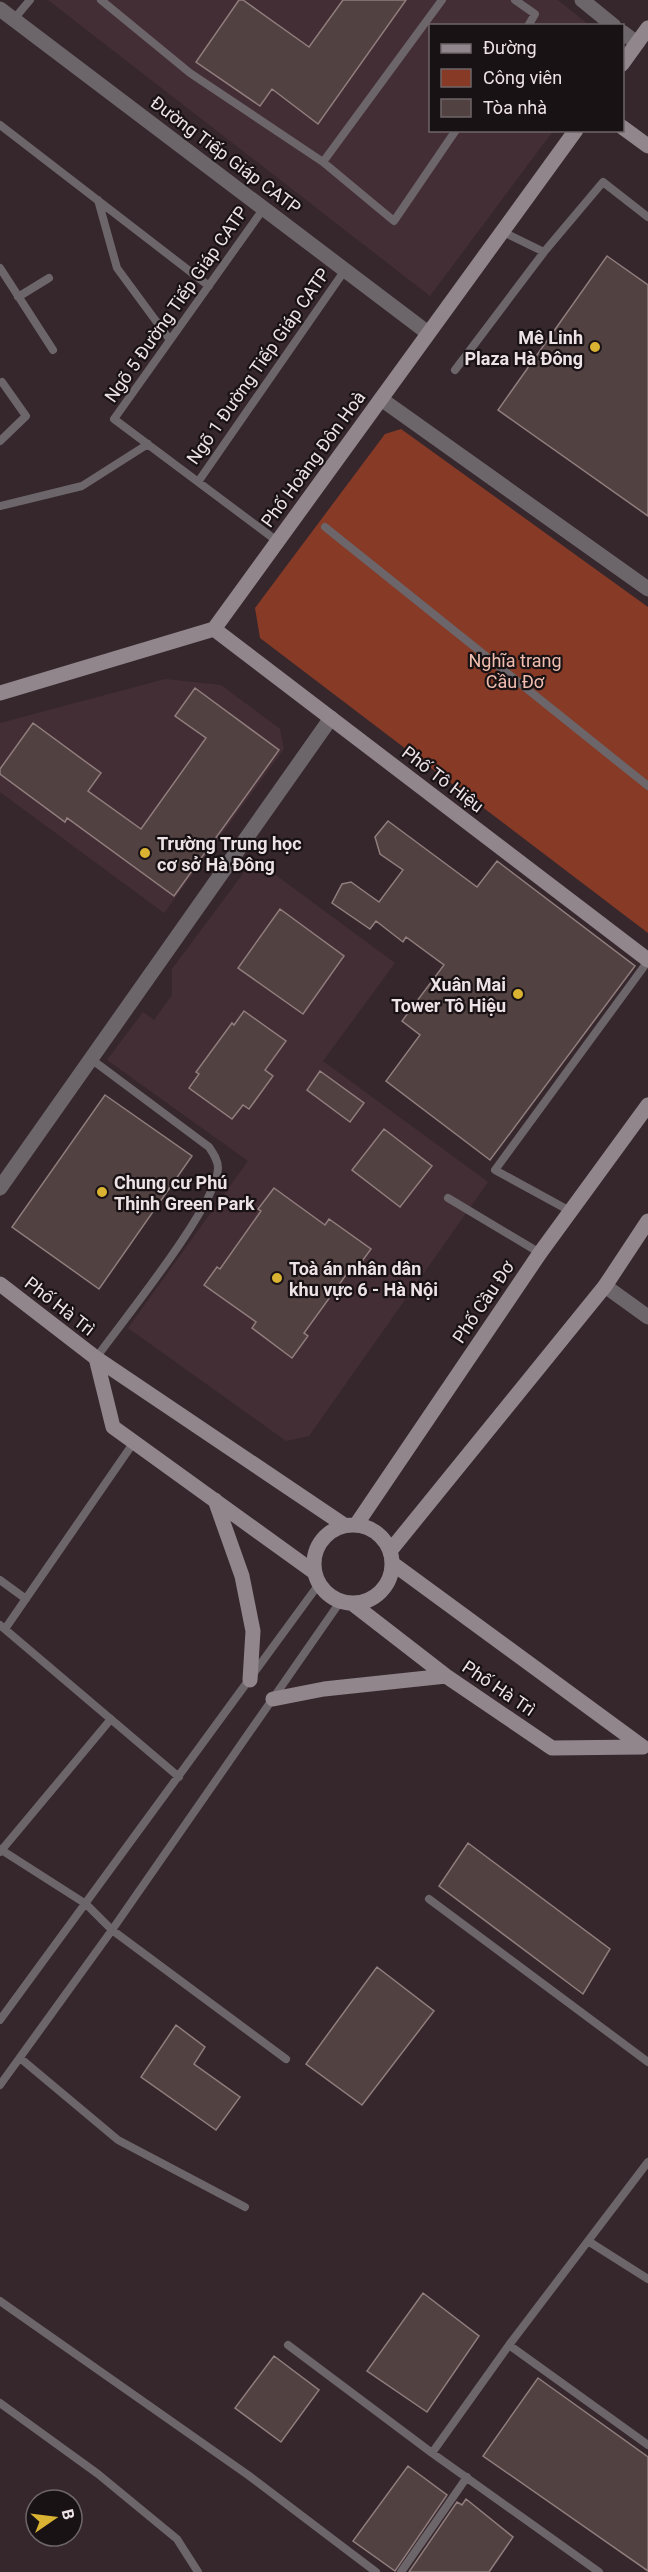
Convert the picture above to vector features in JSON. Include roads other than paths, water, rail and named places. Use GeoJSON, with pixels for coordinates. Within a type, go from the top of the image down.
{"type":"FeatureCollection","features":[{"type":"Feature","properties":{"kind":"street"},"geometry":{"type":"LineString","coordinates":[[582,0],[612,24]]}},
{"type":"Feature","properties":{"kind":"street","name":"Đường Tiếp Giáp CATP"},"geometry":{"type":"LineString","coordinates":[[0,9],[428,333]]}},
{"type":"Feature","properties":{"kind":"street"},"geometry":{"type":"LineString","coordinates":[[624,62],[642,47],[648,28]]}},
{"type":"Feature","properties":{"kind":"street"},"geometry":{"type":"LineString","coordinates":[[624,34],[642,47]]}},
{"type":"Feature","properties":{"kind":"street"},"geometry":{"type":"LineString","coordinates":[[624,128],[648,146]]}},
{"type":"Feature","properties":{"kind":"street","name":"Phố Hoàng Đôn Hoà"},"geometry":{"type":"LineString","coordinates":[[214,629],[575,132]]}},
{"type":"Feature","properties":{"kind":"street"},"geometry":{"type":"LineString","coordinates":[[381,399],[648,589]]}},
{"type":"Feature","properties":{"kind":"street"},"geometry":{"type":"LineString","coordinates":[[0,693],[214,629]]}},
{"type":"Feature","properties":{"kind":"street","name":"Phố Tô Hiệu"},"geometry":{"type":"LineString","coordinates":[[214,629],[648,961]]}},
{"type":"Feature","properties":{"kind":"street"},"geometry":{"type":"LineString","coordinates":[[0,1188],[331,718]]}},
{"type":"Feature","properties":{"kind":"street","name":"Phố Cầu Đơ"},"geometry":{"type":"LineString","coordinates":[[350,1525],[540,1252],[648,1105]]}},
{"type":"Feature","properties":{"kind":"street"},"geometry":{"type":"LineString","coordinates":[[391,1557],[377,1533],[368,1527],[350,1525],[333,1530],[323,1538],[313,1560],[316,1578],[328,1595],[347,1603],[366,1602],[378,1595],[387,1585],[391,1557],[605,1286],[648,1221]]}},
{"type":"Feature","properties":{"kind":"street","name":"Phố Hà Trì"},"geometry":{"type":"LineString","coordinates":[[0,1284],[96,1359],[350,1525]]}},
{"type":"Feature","properties":{"kind":"street"},"geometry":{"type":"LineString","coordinates":[[605,1286],[648,1317]]}},
{"type":"Feature","properties":{"kind":"street","name":"Phố Hà Trì"},"geometry":{"type":"LineString","coordinates":[[96,1359],[113,1427],[215,1500],[316,1578]]}},
{"type":"Feature","properties":{"kind":"street"},"geometry":{"type":"LineString","coordinates":[[215,1500],[242,1575],[253,1631],[250,1680]]}},
{"type":"Feature","properties":{"kind":"street","name":"Phố Hà Trì"},"geometry":{"type":"LineString","coordinates":[[391,1557],[645,1749]]}},
{"type":"Feature","properties":{"kind":"street","name":"Phố Hà Trì"},"geometry":{"type":"LineString","coordinates":[[347,1603],[446,1676],[552,1748],[645,1749]]}},
{"type":"Feature","properties":{"kind":"street"},"geometry":{"type":"LineString","coordinates":[[273,1699],[324,1689],[446,1676]]}},
{"type":"Feature","properties":{"kind":"lane"},"geometry":{"type":"LineString","coordinates":[[14,19],[30,0]]}},
{"type":"Feature","properties":{"kind":"lane"},"geometry":{"type":"LineString","coordinates":[[101,0],[190,73],[323,162],[394,221],[455,132]]}},
{"type":"Feature","properties":{"kind":"lane"},"geometry":{"type":"LineString","coordinates":[[323,162],[442,0]]}},
{"type":"Feature","properties":{"kind":"lane"},"geometry":{"type":"LineString","coordinates":[[515,0],[535,14],[529,24]]}},
{"type":"Feature","properties":{"kind":"lane"},"geometry":{"type":"LineString","coordinates":[[0,125],[209,286]]}},
{"type":"Feature","properties":{"kind":"lane"},"geometry":{"type":"LineString","coordinates":[[455,370],[544,252],[603,182],[648,217]]}},
{"type":"Feature","properties":{"kind":"lane"},"geometry":{"type":"LineString","coordinates":[[98,200],[117,268],[170,340]]}},
{"type":"Feature","properties":{"kind":"lane","name":"Ngõ 5 Đường Tiếp Giáp CATP"},"geometry":{"type":"LineString","coordinates":[[148,444],[114,419],[264,208]]}},
{"type":"Feature","properties":{"kind":"lane"},"geometry":{"type":"LineString","coordinates":[[501,231],[544,252]]}},
{"type":"Feature","properties":{"kind":"lane"},"geometry":{"type":"LineString","coordinates":[[0,268],[53,350]]}},
{"type":"Feature","properties":{"kind":"lane","name":"Ngõ 1 Đường Tiếp Giáp CATP"},"geometry":{"type":"LineString","coordinates":[[198,482],[345,270]]}},
{"type":"Feature","properties":{"kind":"lane"},"geometry":{"type":"LineString","coordinates":[[18,297],[49,278]]}},
{"type":"Feature","properties":{"kind":"lane"},"geometry":{"type":"LineString","coordinates":[[0,441],[26,417],[2,382]]}},
{"type":"Feature","properties":{"kind":"lane"},"geometry":{"type":"LineString","coordinates":[[0,506],[82,486],[148,444],[277,541]]}},
{"type":"Feature","properties":{"kind":"lane"},"geometry":{"type":"LineString","coordinates":[[325,527],[648,786]]}},
{"type":"Feature","properties":{"kind":"lane"},"geometry":{"type":"LineString","coordinates":[[570,1211],[495,1170],[648,961]]}},
{"type":"Feature","properties":{"kind":"lane"},"geometry":{"type":"LineString","coordinates":[[91,1059],[209,1147],[215,1155],[218,1168],[203,1209],[96,1359]]}},
{"type":"Feature","properties":{"kind":"lane"},"geometry":{"type":"LineString","coordinates":[[448,1198],[540,1252]]}},
{"type":"Feature","properties":{"kind":"lane"},"geometry":{"type":"LineString","coordinates":[[134,1442],[26,1599],[3,1627],[179,1777]]}},
{"type":"Feature","properties":{"kind":"lane"},"geometry":{"type":"LineString","coordinates":[[0,2020],[250,1680],[316,1578]]}},
{"type":"Feature","properties":{"kind":"lane"},"geometry":{"type":"LineString","coordinates":[[0,1580],[26,1599]]}},
{"type":"Feature","properties":{"kind":"lane"},"geometry":{"type":"LineString","coordinates":[[0,2085],[112,1930],[273,1699],[347,1603]]}},
{"type":"Feature","properties":{"kind":"lane"},"geometry":{"type":"LineString","coordinates":[[111,1719],[0,1851],[86,1904],[112,1930],[286,2059]]}},
{"type":"Feature","properties":{"kind":"lane"},"geometry":{"type":"LineString","coordinates":[[429,1899],[648,2062]]}},
{"type":"Feature","properties":{"kind":"lane"},"geometry":{"type":"LineString","coordinates":[[20,2058],[118,2140],[246,2207]]}},
{"type":"Feature","properties":{"kind":"lane"},"geometry":{"type":"LineString","coordinates":[[432,2453],[509,2345],[648,2162]]}},
{"type":"Feature","properties":{"kind":"lane"},"geometry":{"type":"LineString","coordinates":[[588,2241],[648,2279]]}},
{"type":"Feature","properties":{"kind":"lane"},"geometry":{"type":"LineString","coordinates":[[0,2301],[248,2475],[376,2572]]}},
{"type":"Feature","properties":{"kind":"lane"},"geometry":{"type":"LineString","coordinates":[[288,2345],[432,2453],[599,2572]]}},
{"type":"Feature","properties":{"kind":"lane"},"geometry":{"type":"LineString","coordinates":[[509,2345],[648,2445]]}},
{"type":"Feature","properties":{"kind":"lane"},"geometry":{"type":"LineString","coordinates":[[0,2403],[98,2474],[177,2538],[198,2572]]}},
{"type":"Feature","properties":{"kind":"lane"},"geometry":{"type":"LineString","coordinates":[[401,2572],[467,2477]]}},
{"type":"Feature","properties":{"kind":"place","name":"Mê Linh Plaza Hà Đông"},"geometry":{"type":"Point","coordinates":[595,347]}},
{"type":"Feature","properties":{"kind":"place","name":"Trường Trung học cơ sở Hà Đông"},"geometry":{"type":"Point","coordinates":[145,853]}},
{"type":"Feature","properties":{"kind":"place","name":"Xuân Mai Tower Tô Hiệu"},"geometry":{"type":"Point","coordinates":[518,994]}},
{"type":"Feature","properties":{"kind":"place","name":"Chung cư Phú Thịnh Green Park"},"geometry":{"type":"Point","coordinates":[102,1192]}},
{"type":"Feature","properties":{"kind":"place","name":"Toà án nhân dân khu vực 6 - Hà Nội"},"geometry":{"type":"Point","coordinates":[277,1278]}},
{"type":"Feature","properties":{"kind":"park label","name":"Nghĩa trang Cầu Đơ"},"geometry":{"type":"Point","coordinates":[515,670]}}]}
